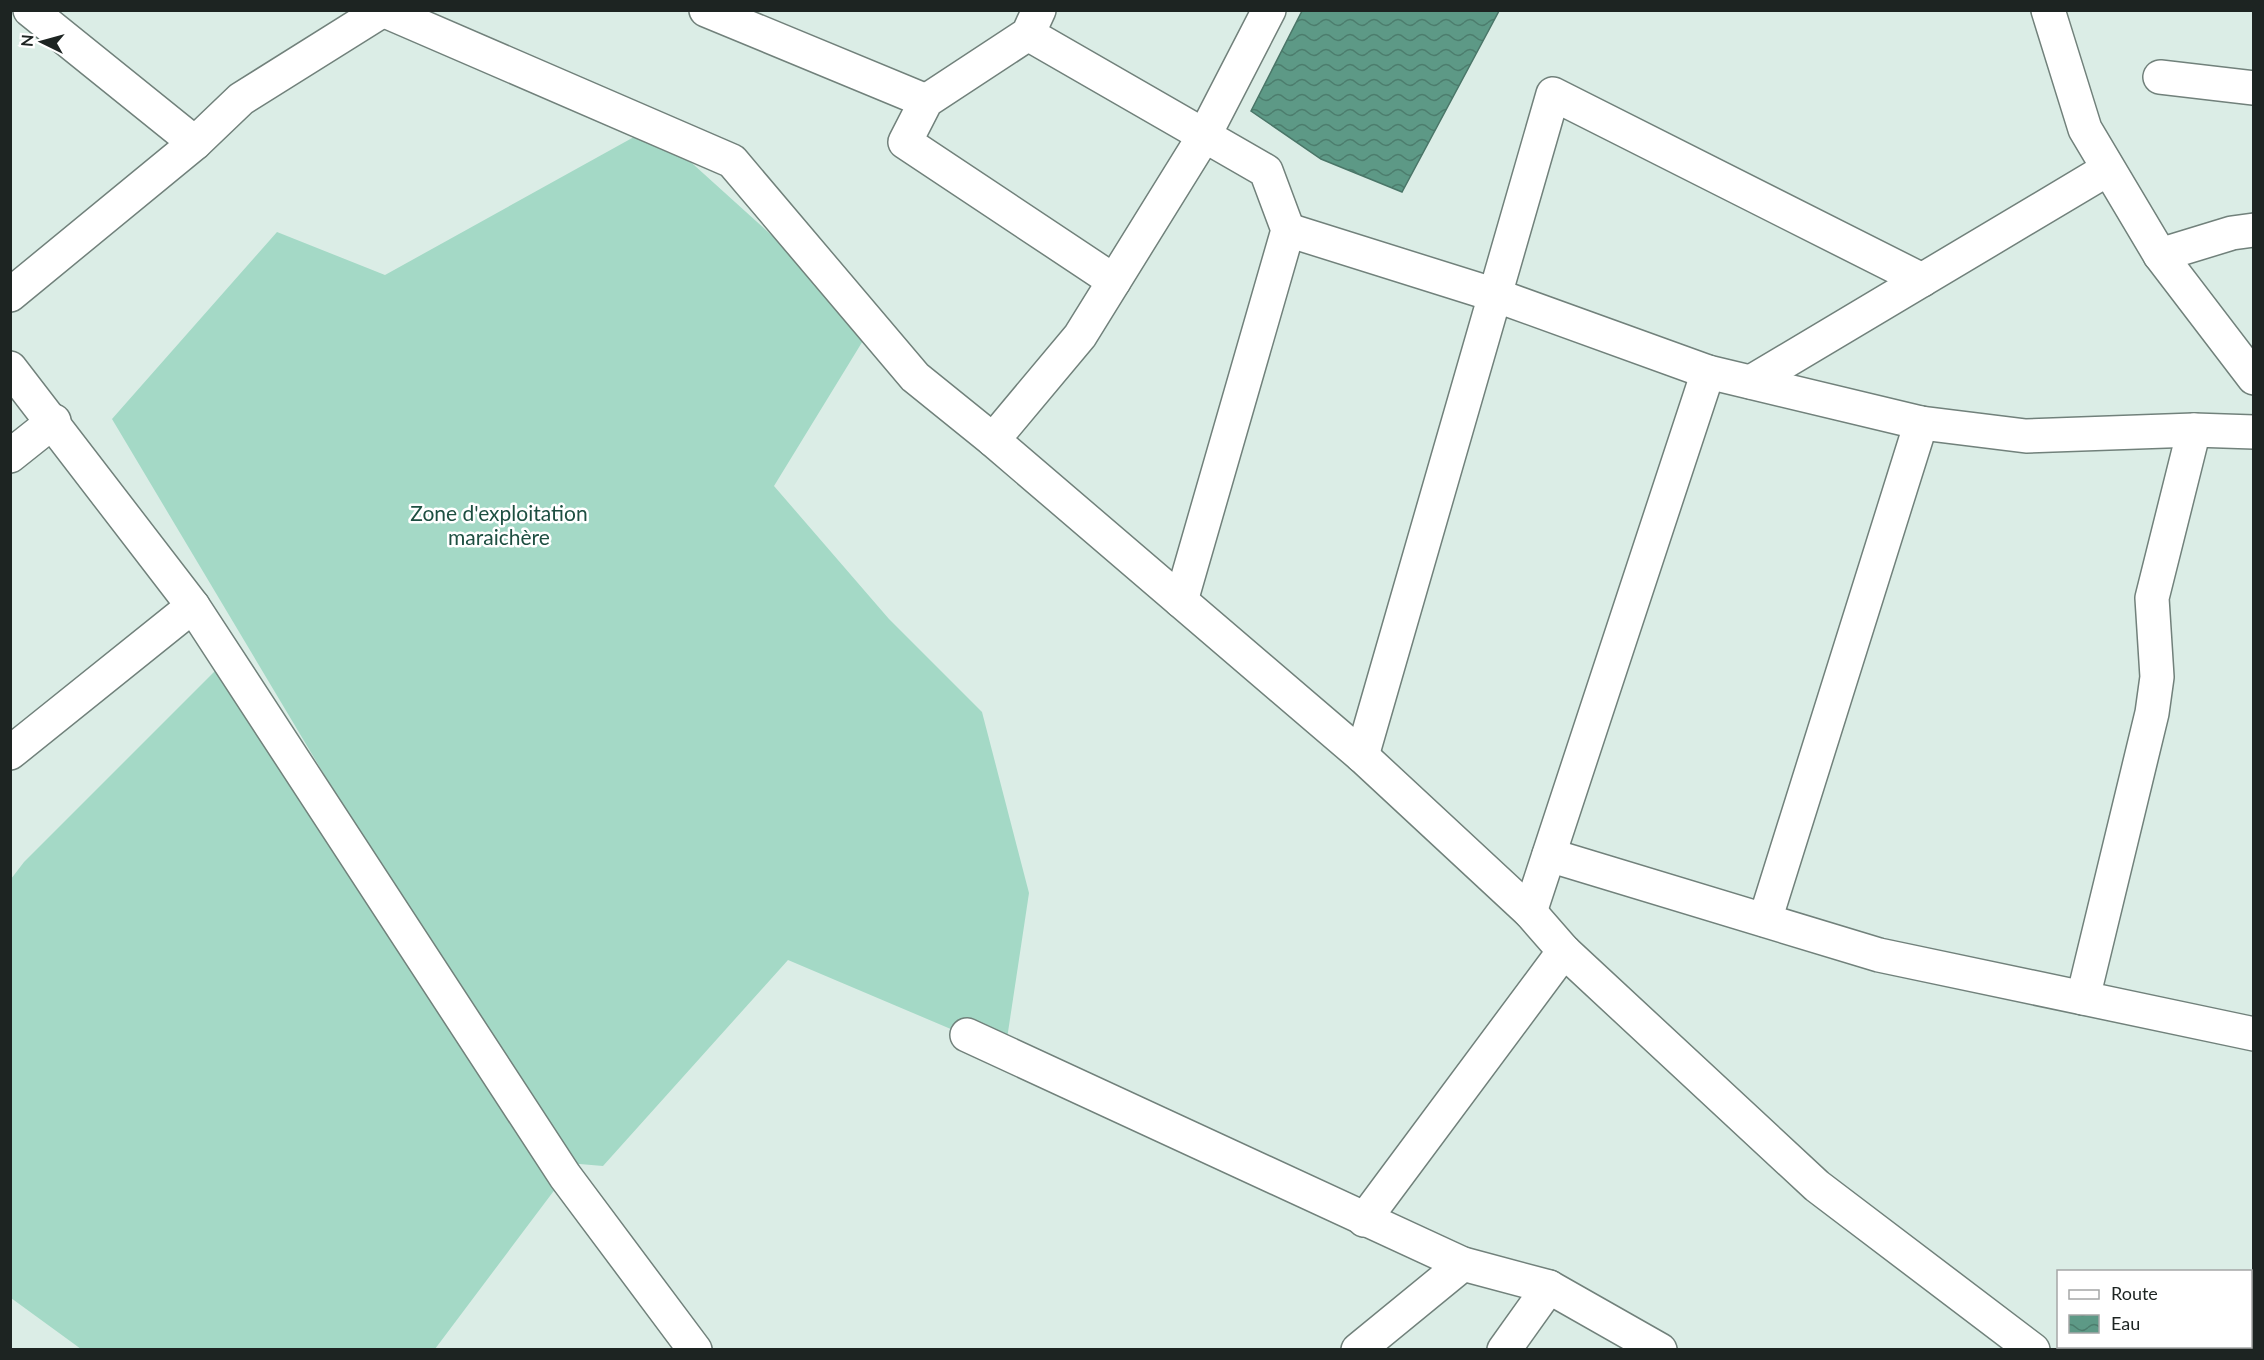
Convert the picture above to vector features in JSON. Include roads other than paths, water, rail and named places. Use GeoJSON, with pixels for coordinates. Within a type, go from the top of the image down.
{"type":"FeatureCollection","features":[{"type":"Feature","properties":{"kind":"street"},"geometry":{"type":"LineString","coordinates":[[30,10],[195,143]]}},
{"type":"Feature","properties":{"kind":"street"},"geometry":{"type":"LineString","coordinates":[[706,10],[926,101]]}},
{"type":"Feature","properties":{"kind":"street"},"geometry":{"type":"LineString","coordinates":[[993,440],[1080,336],[1204,136],[1269,10]]}},
{"type":"Feature","properties":{"kind":"street"},"geometry":{"type":"LineString","coordinates":[[2048,10],[2085,129],[2160,255],[2253,378]]}},
{"type":"Feature","properties":{"kind":"street"},"geometry":{"type":"LineString","coordinates":[[10,295],[195,143],[241,99],[383,11],[732,161],[915,377],[993,440],[1362,756],[1530,912],[1564,951],[1817,1186],[2032,1350]]}},
{"type":"Feature","properties":{"kind":"street"},"geometry":{"type":"LineString","coordinates":[[1114,281],[905,142],[926,101],[1034,22],[1204,136],[1266,171],[1288,230],[1181,601]]}},
{"type":"Feature","properties":{"kind":"street"},"geometry":{"type":"LineString","coordinates":[[2160,77],[2253,88]]}},
{"type":"Feature","properties":{"kind":"street"},"geometry":{"type":"LineString","coordinates":[[1362,756],[1553,94],[1922,280]]}},
{"type":"Feature","properties":{"kind":"street"},"geometry":{"type":"LineString","coordinates":[[1750,382],[2108,169]]}},
{"type":"Feature","properties":{"kind":"street"},"geometry":{"type":"LineString","coordinates":[[1288,230],[1495,296],[1708,372],[1921,423],[2026,436],[2194,430],[2253,432]]}},
{"type":"Feature","properties":{"kind":"street"},"geometry":{"type":"LineString","coordinates":[[2160,255],[2232,232],[2253,230]]}},
{"type":"Feature","properties":{"kind":"street"},"geometry":{"type":"LineString","coordinates":[[10,368],[54,422],[193,606],[565,1176],[695,1350]]}},
{"type":"Feature","properties":{"kind":"street"},"geometry":{"type":"LineString","coordinates":[[1530,912],[1708,372]]}},
{"type":"Feature","properties":{"kind":"street"},"geometry":{"type":"LineString","coordinates":[[10,456],[54,422]]}},
{"type":"Feature","properties":{"kind":"street"},"geometry":{"type":"LineString","coordinates":[[1765,920],[1921,423]]}},
{"type":"Feature","properties":{"kind":"street"},"geometry":{"type":"LineString","coordinates":[[2083,998],[2152,713],[2157,677],[2152,598],[2194,430]]}},
{"type":"Feature","properties":{"kind":"street"},"geometry":{"type":"LineString","coordinates":[[10,753],[193,606]]}},
{"type":"Feature","properties":{"kind":"street"},"geometry":{"type":"LineString","coordinates":[[1549,855],[1880,955],[2253,1034]]}},
{"type":"Feature","properties":{"kind":"street"},"geometry":{"type":"LineString","coordinates":[[1364,1220],[1564,951]]}},
{"type":"Feature","properties":{"kind":"street"},"geometry":{"type":"LineString","coordinates":[[967,1035],[1463,1264],[1549,1287],[1660,1350]]}},
{"type":"Feature","properties":{"kind":"street"},"geometry":{"type":"LineString","coordinates":[[1358,1350],[1463,1264]]}},
{"type":"Feature","properties":{"kind":"street"},"geometry":{"type":"LineString","coordinates":[[1504,1350],[1549,1287]]}},
{"type":"Feature","properties":{"kind":"water"},"geometry":{"type":"Polygon","coordinates":[[[1302,11],[1499,11],[1402,192],[1321,159],[1251,111],[1302,11]]]}},
{"type":"Feature","properties":{"kind":"park label","name":"Zone d'exploitation maraichère"},"geometry":{"type":"Point","coordinates":[499,526]}}]}
